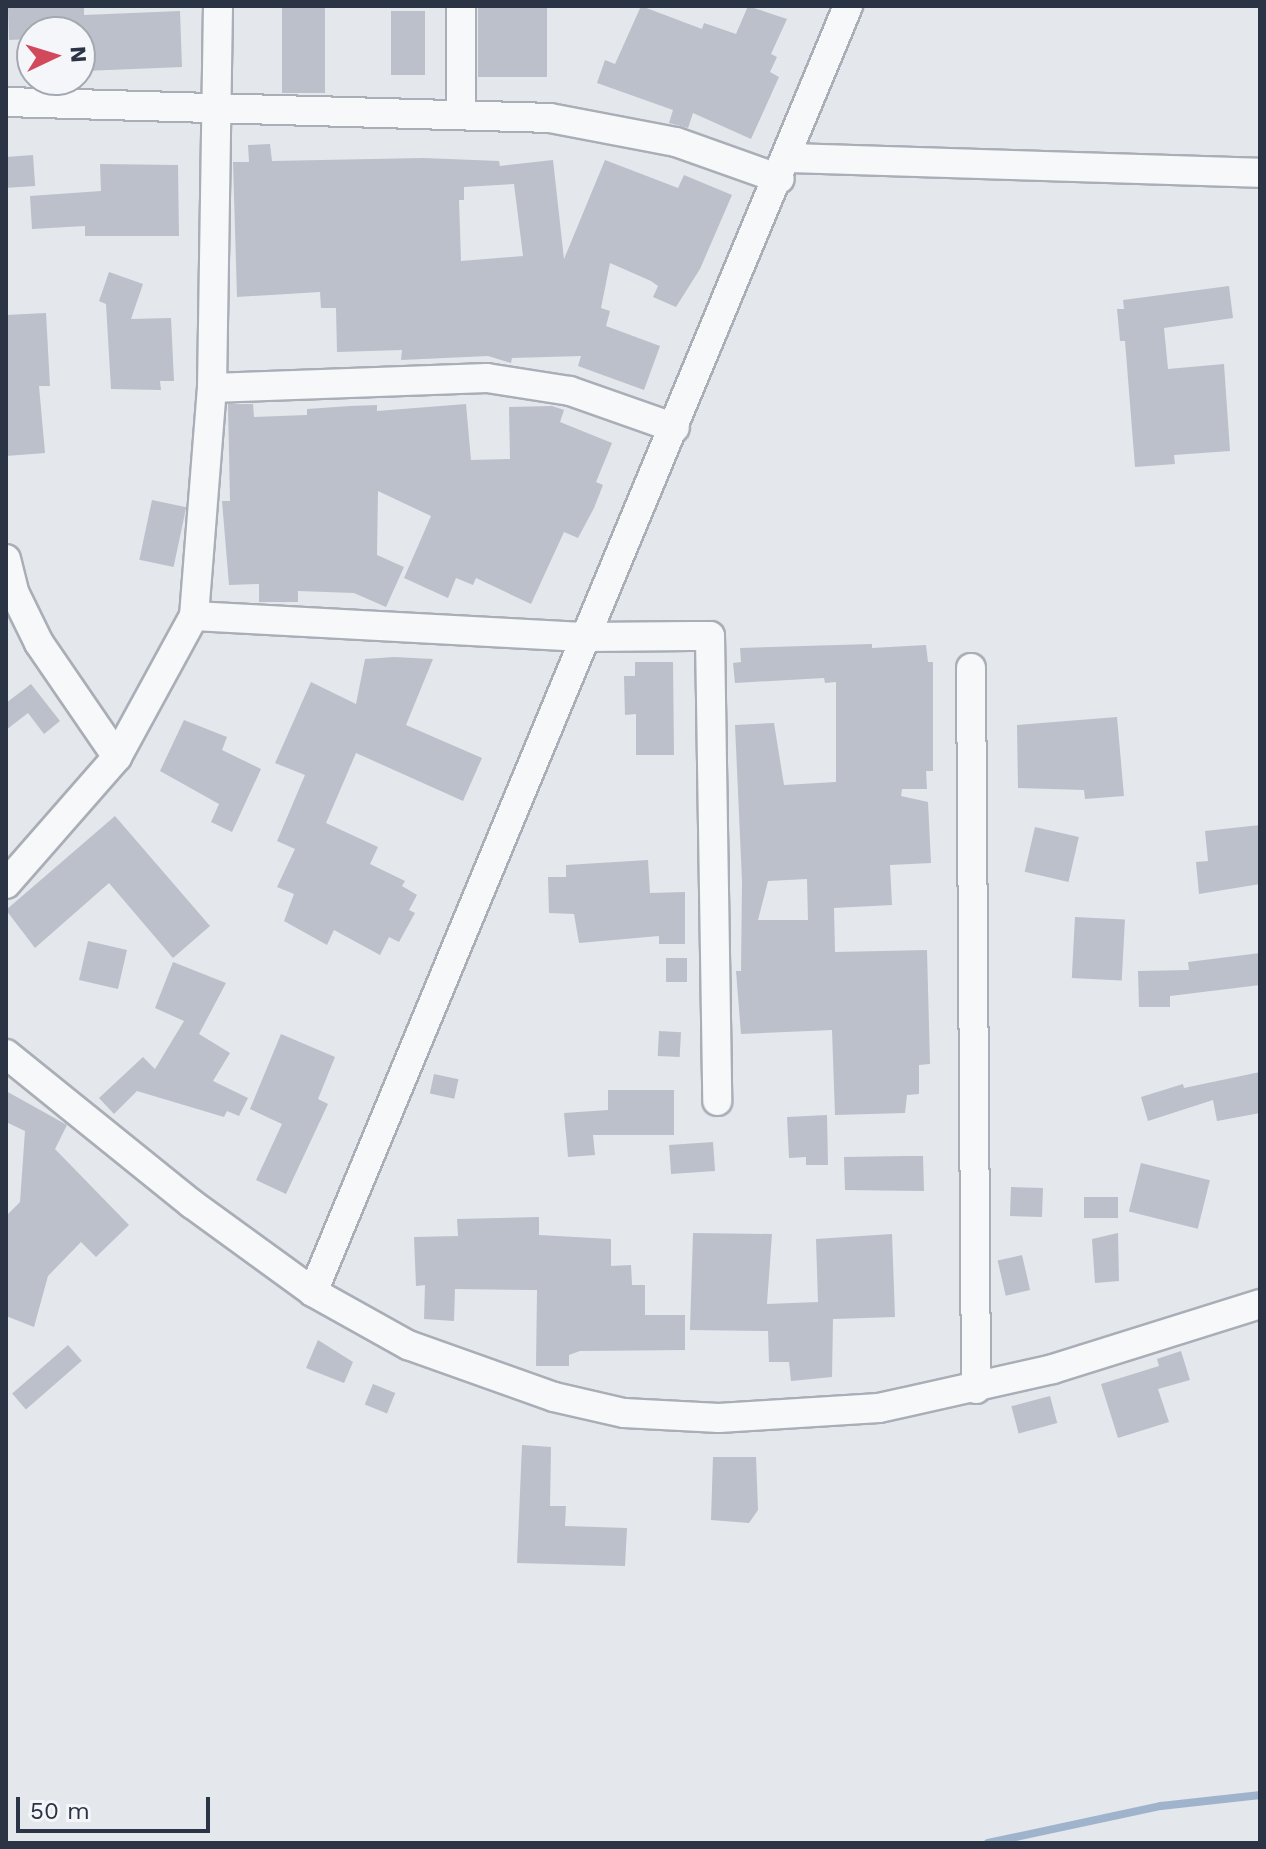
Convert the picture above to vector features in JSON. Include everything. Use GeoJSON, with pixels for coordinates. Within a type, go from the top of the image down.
{"type":"FeatureCollection","features":[{"type":"Feature","properties":{"kind":"street"},"geometry":{"type":"LineString","coordinates":[[6,884],[117,757],[194,616],[212,388],[219,108],[218,6]]}},
{"type":"Feature","properties":{"kind":"street"},"geometry":{"type":"LineString","coordinates":[[461,6],[461,113]]}},
{"type":"Feature","properties":{"kind":"street"},"geometry":{"type":"LineString","coordinates":[[313,1292],[784,169],[848,6]]}},
{"type":"Feature","properties":{"kind":"street"},"geometry":{"type":"LineString","coordinates":[[6,102],[461,113],[620,129],[784,169],[1260,173]]}},
{"type":"Feature","properties":{"kind":"street"},"geometry":{"type":"LineString","coordinates":[[212,388],[487,378],[570,391],[675,428]]}},
{"type":"Feature","properties":{"kind":"street"},"geometry":{"type":"LineString","coordinates":[[6,559],[15,594],[39,643],[117,757]]}},
{"type":"Feature","properties":{"kind":"street"},"geometry":{"type":"LineString","coordinates":[[194,616],[587,637],[710,636],[717,1101]]}},
{"type":"Feature","properties":{"kind":"street"},"geometry":{"type":"LineString","coordinates":[[971,668],[976,1389]]}},
{"type":"Feature","properties":{"kind":"street"},"geometry":{"type":"LineString","coordinates":[[6,1054],[192,1204],[313,1292],[408,1345],[528,1389],[624,1413],[719,1418],[879,1408],[976,1389],[1260,1304]]}},
{"type":"Feature","properties":{"kind":"building"},"geometry":{"type":"Polygon","coordinates":[[[84,6],[84,15],[180,11],[182,67],[96,71],[96,16],[16,16],[16,40],[9,40],[8,7],[84,6]]]}},
{"type":"Feature","properties":{"kind":"building"},"geometry":{"type":"Polygon","coordinates":[[[282,6],[325,6],[325,93],[282,93],[282,6]]]}},
{"type":"Feature","properties":{"kind":"building"},"geometry":{"type":"Polygon","coordinates":[[[478,6],[547,6],[547,77],[478,77],[478,6]]]}},
{"type":"Feature","properties":{"kind":"building"},"geometry":{"type":"Polygon","coordinates":[[[641,6],[702,29],[704,23],[736,34],[748,6],[787,19],[771,54],[777,57],[770,72],[779,77],[751,139],[693,113],[688,128],[669,123],[673,110],[597,83],[605,60],[615,64],[641,6]]]}},
{"type":"Feature","properties":{"kind":"building"},"geometry":{"type":"Polygon","coordinates":[[[391,11],[425,11],[425,75],[391,75],[391,11]]]}},
{"type":"Feature","properties":{"kind":"building"},"geometry":{"type":"Polygon","coordinates":[[[270,144],[272,161],[423,158],[499,161],[500,166],[553,160],[564,259],[605,160],[678,188],[684,175],[732,195],[700,269],[676,307],[653,297],[658,286],[651,281],[610,263],[601,308],[610,311],[606,326],[660,346],[644,390],[578,366],[581,356],[512,358],[511,363],[488,356],[401,360],[402,350],[337,352],[336,308],[321,308],[320,292],[237,297],[233,162],[249,162],[248,145],[270,144]],[[514,184],[464,187],[464,200],[459,200],[461,261],[523,256],[514,184]]]}},
{"type":"Feature","properties":{"kind":"building"},"geometry":{"type":"Polygon","coordinates":[[[33,155],[35,186],[8,188],[6,157],[33,155]]]}},
{"type":"Feature","properties":{"kind":"building"},"geometry":{"type":"Polygon","coordinates":[[[100,164],[178,165],[179,236],[85,236],[85,226],[32,229],[30,196],[101,191],[100,164]]]}},
{"type":"Feature","properties":{"kind":"building"},"geometry":{"type":"Polygon","coordinates":[[[109,272],[143,284],[131,319],[171,318],[174,381],[160,381],[161,390],[111,389],[106,304],[99,301],[109,272]]]}},
{"type":"Feature","properties":{"kind":"building"},"geometry":{"type":"Polygon","coordinates":[[[1229,286],[1233,318],[1164,328],[1168,369],[1224,364],[1230,451],[1174,455],[1175,464],[1135,467],[1125,341],[1120,341],[1117,309],[1124,309],[1123,300],[1229,286]]]}},
{"type":"Feature","properties":{"kind":"building"},"geometry":{"type":"Polygon","coordinates":[[[46,313],[50,386],[39,386],[45,453],[6,456],[6,315],[46,313]]]}},
{"type":"Feature","properties":{"kind":"building"},"geometry":{"type":"Polygon","coordinates":[[[228,404],[253,404],[254,417],[307,415],[307,409],[350,406],[377,405],[377,411],[466,404],[471,460],[510,459],[509,407],[552,406],[564,410],[560,422],[612,443],[596,482],[603,485],[594,508],[578,538],[564,532],[531,604],[476,578],[473,585],[456,578],[448,598],[404,578],[431,516],[378,491],[377,555],[404,567],[386,607],[354,593],[298,591],[298,602],[259,602],[259,584],[229,585],[222,501],[230,501],[228,404]]]}},
{"type":"Feature","properties":{"kind":"building"},"geometry":{"type":"Polygon","coordinates":[[[152,500],[186,507],[174,567],[139,560],[152,500]]]}},
{"type":"Feature","properties":{"kind":"building"},"geometry":{"type":"Polygon","coordinates":[[[926,645],[928,662],[933,662],[933,771],[926,771],[927,789],[902,789],[901,796],[928,802],[931,863],[890,865],[892,905],[834,908],[835,952],[927,950],[930,1064],[919,1065],[919,1094],[907,1095],[905,1113],[835,1115],[832,1030],[741,1034],[736,971],[741,971],[742,881],[735,725],[774,723],[784,785],[836,782],[836,682],[825,683],[824,678],[735,683],[733,663],[741,662],[740,648],[926,645]],[[807,879],[768,881],[758,920],[808,920],[807,879]]]}},
{"type":"Feature","properties":{"kind":"building"},"geometry":{"type":"Polygon","coordinates":[[[365,659],[433,659],[406,725],[482,758],[463,801],[356,753],[326,823],[378,847],[370,864],[405,881],[402,886],[417,895],[409,910],[415,913],[399,942],[389,937],[380,955],[334,930],[327,945],[284,921],[294,894],[277,887],[295,849],[277,841],[305,775],[275,763],[311,682],[356,704],[365,659]]]}},
{"type":"Feature","properties":{"kind":"building"},"geometry":{"type":"Polygon","coordinates":[[[635,662],[673,662],[674,755],[636,755],[636,714],[625,715],[624,676],[635,676],[635,662]]]}},
{"type":"Feature","properties":{"kind":"building"},"geometry":{"type":"Polygon","coordinates":[[[31,684],[60,721],[44,734],[28,713],[6,730],[6,703],[31,684]]]}},
{"type":"Feature","properties":{"kind":"building"},"geometry":{"type":"Polygon","coordinates":[[[1117,717],[1124,796],[1085,799],[1084,790],[1018,788],[1017,725],[1117,717]]]}},
{"type":"Feature","properties":{"kind":"building"},"geometry":{"type":"Polygon","coordinates":[[[184,720],[227,737],[222,750],[261,769],[232,832],[211,822],[219,804],[160,771],[184,720]]]}},
{"type":"Feature","properties":{"kind":"building"},"geometry":{"type":"Polygon","coordinates":[[[115,816],[210,926],[173,958],[109,883],[35,948],[6,910],[115,816]]]}},
{"type":"Feature","properties":{"kind":"building"},"geometry":{"type":"Polygon","coordinates":[[[1260,825],[1260,884],[1199,894],[1196,862],[1208,861],[1205,831],[1260,825]]]}},
{"type":"Feature","properties":{"kind":"building"},"geometry":{"type":"Polygon","coordinates":[[[1035,827],[1079,837],[1068,882],[1025,872],[1035,827]]]}},
{"type":"Feature","properties":{"kind":"building"},"geometry":{"type":"Polygon","coordinates":[[[648,860],[650,893],[685,892],[685,944],[659,944],[659,936],[579,943],[574,914],[549,913],[548,877],[566,877],[566,865],[648,860]]]}},
{"type":"Feature","properties":{"kind":"building"},"geometry":{"type":"Polygon","coordinates":[[[1075,917],[1125,920],[1122,981],[1072,978],[1075,917]]]}},
{"type":"Feature","properties":{"kind":"building"},"geometry":{"type":"Polygon","coordinates":[[[88,941],[127,950],[118,989],[79,980],[88,941]]]}},
{"type":"Feature","properties":{"kind":"building"},"geometry":{"type":"Polygon","coordinates":[[[1260,953],[1260,985],[1170,996],[1170,1007],[1139,1007],[1138,971],[1189,970],[1188,962],[1260,953]]]}},
{"type":"Feature","properties":{"kind":"building"},"geometry":{"type":"Polygon","coordinates":[[[666,958],[687,958],[687,982],[666,982],[666,958]]]}},
{"type":"Feature","properties":{"kind":"building"},"geometry":{"type":"Polygon","coordinates":[[[173,962],[226,983],[199,1034],[230,1053],[213,1081],[248,1098],[239,1116],[227,1111],[224,1117],[137,1091],[114,1114],[99,1098],[143,1057],[155,1069],[184,1021],[155,1008],[173,962]]]}},
{"type":"Feature","properties":{"kind":"building"},"geometry":{"type":"Polygon","coordinates":[[[659,1031],[681,1032],[680,1057],[658,1056],[659,1031]]]}},
{"type":"Feature","properties":{"kind":"building"},"geometry":{"type":"Polygon","coordinates":[[[281,1034],[335,1057],[318,1099],[328,1104],[286,1194],[256,1180],[282,1124],[250,1109],[281,1034]]]}},
{"type":"Feature","properties":{"kind":"building"},"geometry":{"type":"Polygon","coordinates":[[[1260,1072],[1260,1113],[1217,1121],[1213,1100],[1148,1121],[1141,1097],[1183,1084],[1184,1088],[1260,1072]]]}},
{"type":"Feature","properties":{"kind":"building"},"geometry":{"type":"Polygon","coordinates":[[[434,1074],[458,1079],[454,1099],[430,1094],[434,1074]]]}},
{"type":"Feature","properties":{"kind":"building"},"geometry":{"type":"Polygon","coordinates":[[[608,1090],[674,1090],[674,1135],[593,1135],[595,1155],[568,1157],[564,1113],[608,1110],[608,1090]]]}},
{"type":"Feature","properties":{"kind":"building"},"geometry":{"type":"Polygon","coordinates":[[[6,1091],[67,1125],[55,1149],[129,1225],[96,1257],[81,1242],[48,1276],[34,1327],[6,1316],[6,1216],[20,1202],[25,1131],[6,1122],[6,1091]]]}},
{"type":"Feature","properties":{"kind":"building"},"geometry":{"type":"Polygon","coordinates":[[[827,1115],[828,1165],[806,1165],[806,1157],[789,1158],[787,1117],[827,1115]]]}},
{"type":"Feature","properties":{"kind":"building"},"geometry":{"type":"Polygon","coordinates":[[[713,1142],[715,1171],[671,1174],[669,1145],[713,1142]]]}},
{"type":"Feature","properties":{"kind":"building"},"geometry":{"type":"Polygon","coordinates":[[[923,1156],[924,1191],[845,1190],[844,1157],[923,1156]]]}},
{"type":"Feature","properties":{"kind":"building"},"geometry":{"type":"Polygon","coordinates":[[[1141,1163],[1210,1180],[1198,1229],[1129,1212],[1141,1163]]]}},
{"type":"Feature","properties":{"kind":"building"},"geometry":{"type":"Polygon","coordinates":[[[1011,1187],[1043,1188],[1042,1217],[1010,1216],[1011,1187]]]}},
{"type":"Feature","properties":{"kind":"building"},"geometry":{"type":"Polygon","coordinates":[[[1084,1197],[1118,1197],[1118,1218],[1084,1218],[1084,1197]]]}},
{"type":"Feature","properties":{"kind":"building"},"geometry":{"type":"Polygon","coordinates":[[[539,1217],[539,1235],[611,1239],[611,1266],[631,1265],[632,1285],[645,1285],[645,1315],[685,1315],[685,1350],[580,1351],[569,1355],[569,1366],[536,1366],[537,1290],[455,1289],[454,1321],[424,1319],[425,1285],[416,1286],[414,1237],[458,1236],[457,1219],[539,1217]]]}},
{"type":"Feature","properties":{"kind":"building"},"geometry":{"type":"Polygon","coordinates":[[[693,1233],[772,1234],[767,1304],[818,1302],[816,1239],[892,1234],[895,1317],[833,1319],[832,1377],[791,1381],[789,1362],[769,1362],[768,1331],[690,1330],[693,1233]]]}},
{"type":"Feature","properties":{"kind":"building"},"geometry":{"type":"Polygon","coordinates":[[[1118,1233],[1119,1281],[1095,1283],[1092,1239],[1118,1233]]]}},
{"type":"Feature","properties":{"kind":"building"},"geometry":{"type":"Polygon","coordinates":[[[1022,1255],[1030,1290],[1006,1296],[998,1261],[1022,1255]]]}},
{"type":"Feature","properties":{"kind":"building"},"geometry":{"type":"Polygon","coordinates":[[[318,1340],[353,1362],[344,1383],[306,1368],[318,1340]]]}},
{"type":"Feature","properties":{"kind":"building"},"geometry":{"type":"Polygon","coordinates":[[[68,1345],[82,1361],[26,1409],[12,1394],[68,1345]]]}},
{"type":"Feature","properties":{"kind":"building"},"geometry":{"type":"Polygon","coordinates":[[[1181,1351],[1190,1380],[1158,1389],[1169,1422],[1118,1438],[1101,1384],[1159,1366],[1157,1359],[1181,1351]]]}},
{"type":"Feature","properties":{"kind":"building"},"geometry":{"type":"Polygon","coordinates":[[[373,1384],[395,1393],[387,1413],[365,1404],[373,1384]]]}},
{"type":"Feature","properties":{"kind":"building"},"geometry":{"type":"Polygon","coordinates":[[[1050,1396],[1057,1423],[1019,1433],[1011,1406],[1050,1396]]]}},
{"type":"Feature","properties":{"kind":"building"},"geometry":{"type":"Polygon","coordinates":[[[522,1445],[551,1447],[550,1506],[566,1506],[565,1526],[627,1528],[625,1566],[517,1563],[522,1445]]]}},
{"type":"Feature","properties":{"kind":"building"},"geometry":{"type":"Polygon","coordinates":[[[713,1457],[756,1457],[758,1510],[749,1523],[711,1520],[713,1457]]]}},
{"type":"Feature","properties":{"kind":"waterway"},"geometry":{"type":"LineString","coordinates":[[988,1843],[1161,1806],[1260,1795]]}}]}
